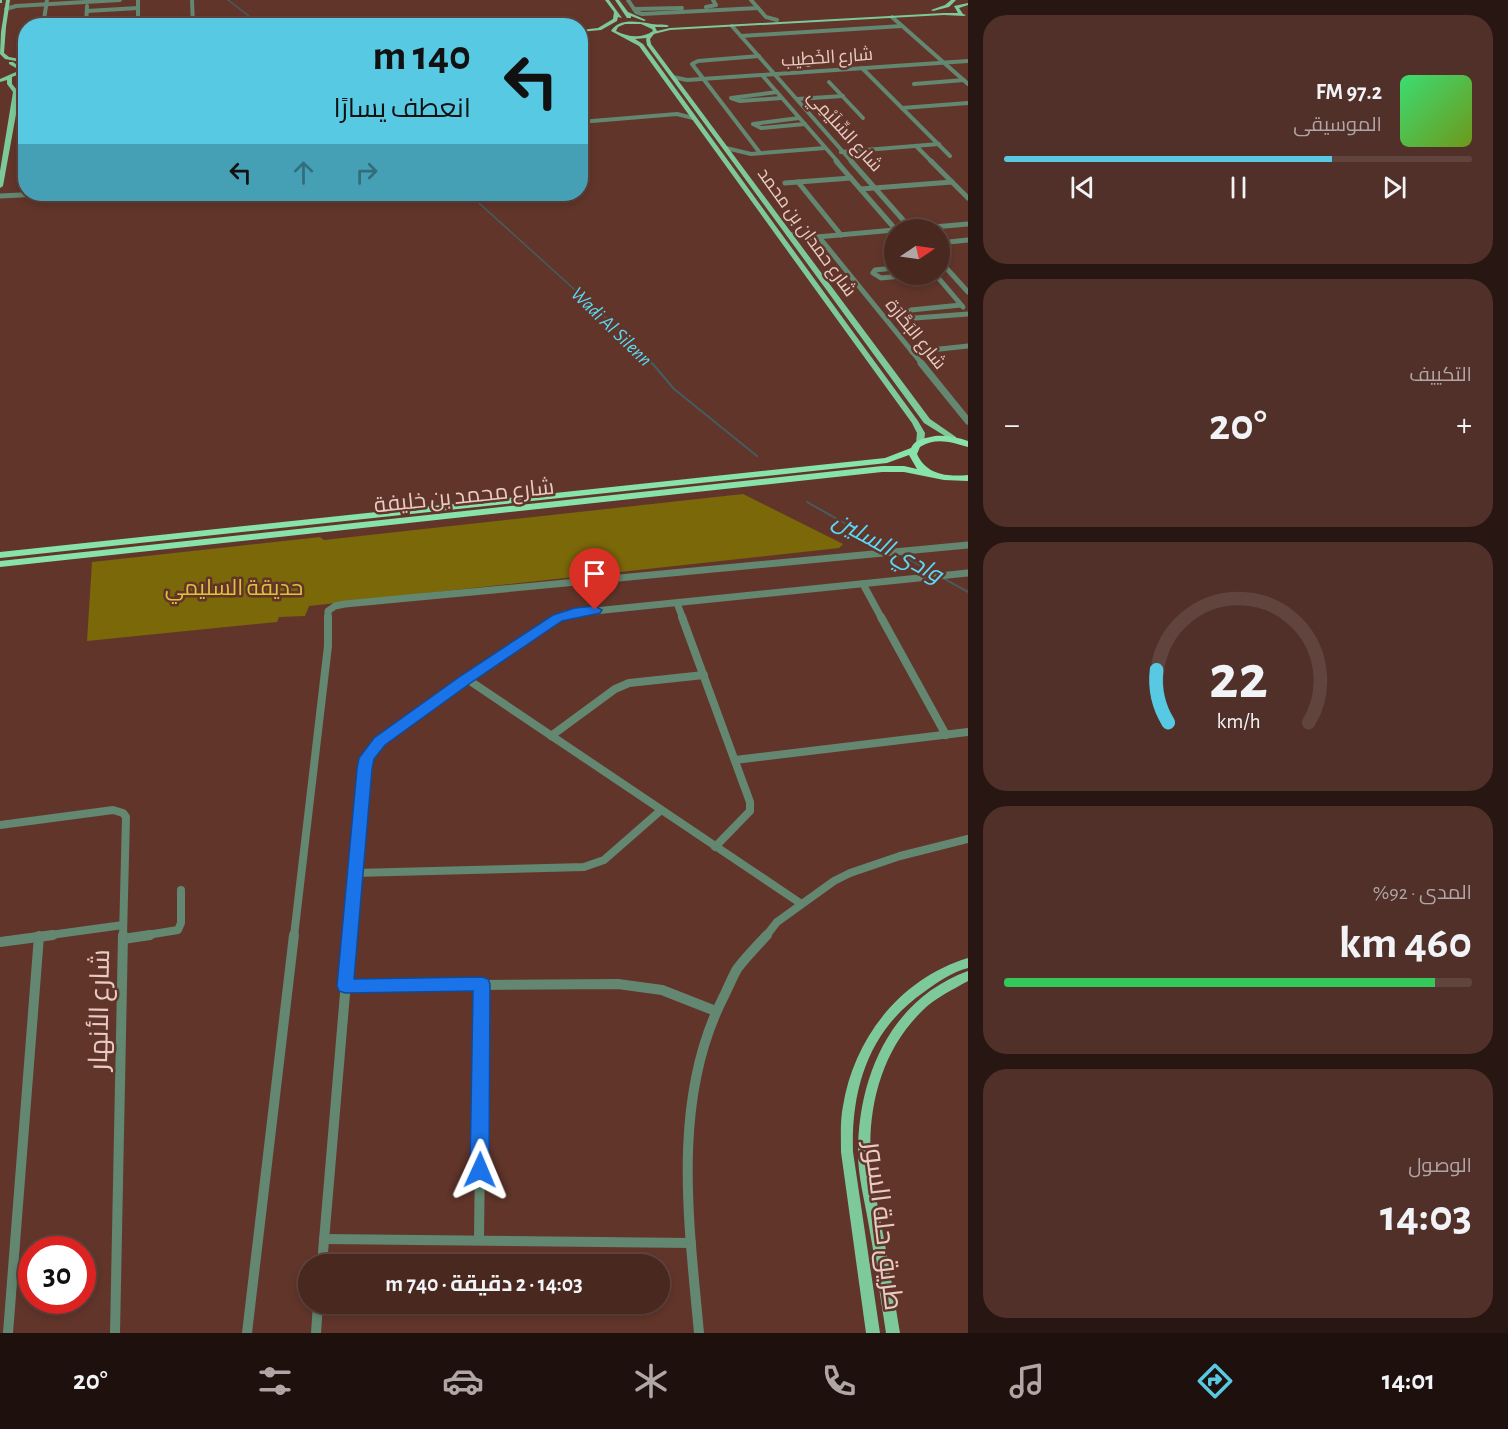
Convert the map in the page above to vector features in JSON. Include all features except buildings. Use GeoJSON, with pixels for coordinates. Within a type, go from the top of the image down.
{"type":"FeatureCollection","features":[{"type":"Feature","properties":{"kind":"highway","name":"شارع محمد بن خليفة"},"geometry":{"type":"LineString","coordinates":[[0,555],[886,460],[931,439],[953,439]]}},
{"type":"Feature","properties":{"kind":"highway"},"geometry":{"type":"LineString","coordinates":[[953,439],[968,444]]}},
{"type":"Feature","properties":{"kind":"highway"},"geometry":{"type":"LineString","coordinates":[[917,446],[916,462],[931,474]]}},
{"type":"Feature","properties":{"kind":"highway","name":"شارع محمد بن خليفة"},"geometry":{"type":"LineString","coordinates":[[3,565],[882,470],[904,469],[946,478],[968,478]]}},
{"type":"Feature","properties":{"kind":"main road"},"geometry":{"type":"LineString","coordinates":[[607,0],[621,19],[615,26]]}},
{"type":"Feature","properties":{"kind":"main road"},"geometry":{"type":"LineString","coordinates":[[617,0],[632,19],[649,25],[682,26],[764,19],[925,12],[957,3],[968,4]]}},
{"type":"Feature","properties":{"kind":"main road"},"geometry":{"type":"LineString","coordinates":[[957,3],[957,11],[966,16]]}},
{"type":"Feature","properties":{"kind":"main road"},"geometry":{"type":"LineString","coordinates":[[4,4],[2,54],[18,61]]}},
{"type":"Feature","properties":{"kind":"main road"},"geometry":{"type":"LineString","coordinates":[[588,30],[606,26],[615,20],[616,13]]}},
{"type":"Feature","properties":{"kind":"main road"},"geometry":{"type":"LineString","coordinates":[[627,14],[657,23],[682,26]]}},
{"type":"Feature","properties":{"kind":"main road"},"geometry":{"type":"LineString","coordinates":[[588,33],[625,36],[653,34],[670,29],[891,17],[966,16]]}},
{"type":"Feature","properties":{"kind":"main road"},"geometry":{"type":"LineString","coordinates":[[588,31],[624,23],[642,23]]}},
{"type":"Feature","properties":{"kind":"main road"},"geometry":{"type":"LineString","coordinates":[[649,25],[655,30],[653,34]]}},
{"type":"Feature","properties":{"kind":"main road","name":"شارع حمدان بن محمد"},"geometry":{"type":"LineString","coordinates":[[615,26],[615,33],[641,45],[915,423],[921,433],[917,446]]}},
{"type":"Feature","properties":{"kind":"main road"},"geometry":{"type":"LineString","coordinates":[[0,46],[4,27]]}},
{"type":"Feature","properties":{"kind":"main road","name":"شارع حمدان بن محمد"},"geometry":{"type":"LineString","coordinates":[[653,34],[648,43],[927,421],[953,439]]}},
{"type":"Feature","properties":{"kind":"main road"},"geometry":{"type":"LineString","coordinates":[[1,61],[18,63]]}},
{"type":"Feature","properties":{"kind":"main road"},"geometry":{"type":"LineString","coordinates":[[11,63],[18,68]]}},
{"type":"Feature","properties":{"kind":"main road"},"geometry":{"type":"LineString","coordinates":[[0,81],[16,75],[18,71]]}},
{"type":"Feature","properties":{"kind":"main road"},"geometry":{"type":"LineString","coordinates":[[10,78],[9,84],[16,92],[16,99]]}},
{"type":"Feature","properties":{"kind":"main road"},"geometry":{"type":"LineString","coordinates":[[0,186],[18,93]]}},
{"type":"Feature","properties":{"kind":"main road","name":"طريق حلة السور"},"geometry":{"type":"LineString","coordinates":[[873,1333],[847,1150],[852,1092],[870,1041],[887,1018],[906,998],[927,983],[947,970],[968,963]]}},
{"type":"Feature","properties":{"kind":"main road","name":"طريق حلة السور"},"geometry":{"type":"LineString","coordinates":[[893,1333],[864,1155],[866,1114],[873,1077],[890,1041],[910,1015],[939,990],[968,976]]}},
{"type":"Feature","properties":{"kind":"street"},"geometry":{"type":"LineString","coordinates":[[4,4],[16,6],[47,2],[120,0]]}},
{"type":"Feature","properties":{"kind":"street"},"geometry":{"type":"LineString","coordinates":[[138,0],[138,18]]}},
{"type":"Feature","properties":{"kind":"street"},"geometry":{"type":"LineString","coordinates":[[192,0],[193,18]]}},
{"type":"Feature","properties":{"kind":"street"},"geometry":{"type":"LineString","coordinates":[[628,0],[634,9],[645,14],[758,8]]}},
{"type":"Feature","properties":{"kind":"street"},"geometry":{"type":"LineString","coordinates":[[634,9],[716,5],[713,0]]}},
{"type":"Feature","properties":{"kind":"street"},"geometry":{"type":"LineString","coordinates":[[751,0],[764,19]]}},
{"type":"Feature","properties":{"kind":"street"},"geometry":{"type":"LineString","coordinates":[[44,18],[47,2]]}},
{"type":"Feature","properties":{"kind":"street"},"geometry":{"type":"LineString","coordinates":[[87,18],[88,2]]}},
{"type":"Feature","properties":{"kind":"street"},"geometry":{"type":"LineString","coordinates":[[87,11],[138,8]]}},
{"type":"Feature","properties":{"kind":"street"},"geometry":{"type":"LineString","coordinates":[[891,17],[967,82]]}},
{"type":"Feature","properties":{"kind":"street","name":"شارع السِّلَيْمِي"},"geometry":{"type":"LineString","coordinates":[[732,26],[903,219]]}},
{"type":"Feature","properties":{"kind":"street"},"geometry":{"type":"LineString","coordinates":[[741,36],[902,26]]}},
{"type":"Feature","properties":{"kind":"street"},"geometry":{"type":"LineString","coordinates":[[759,57],[693,62],[703,79],[760,153]]}},
{"type":"Feature","properties":{"kind":"street","name":"شارع الخَطِيب"},"geometry":{"type":"LineString","coordinates":[[674,77],[687,80],[968,61]]}},
{"type":"Feature","properties":{"kind":"street"},"geometry":{"type":"LineString","coordinates":[[862,68],[950,156]]}},
{"type":"Feature","properties":{"kind":"street","name":"شارع السِّلَيْمِي"},"geometry":{"type":"LineString","coordinates":[[762,75],[887,219]]}},
{"type":"Feature","properties":{"kind":"street","name":"شارع الخَطِيب"},"geometry":{"type":"LineString","coordinates":[[679,85],[687,80]]}},
{"type":"Feature","properties":{"kind":"street"},"geometry":{"type":"LineString","coordinates":[[829,82],[864,118]]}},
{"type":"Feature","properties":{"kind":"street"},"geometry":{"type":"LineString","coordinates":[[914,84],[967,82]]}},
{"type":"Feature","properties":{"kind":"street","name":"شارع السِّلَيْمِي"},"geometry":{"type":"LineString","coordinates":[[777,92],[731,98],[740,101],[781,98]]}},
{"type":"Feature","properties":{"kind":"street"},"geometry":{"type":"LineString","coordinates":[[797,99],[843,96]]}},
{"type":"Feature","properties":{"kind":"street"},"geometry":{"type":"LineString","coordinates":[[902,108],[968,103]]}},
{"type":"Feature","properties":{"kind":"street"},"geometry":{"type":"LineString","coordinates":[[790,107],[803,106]]}},
{"type":"Feature","properties":{"kind":"street"},"geometry":{"type":"LineString","coordinates":[[588,121],[677,114],[687,110]]}},
{"type":"Feature","properties":{"kind":"street"},"geometry":{"type":"LineString","coordinates":[[677,114],[693,118]]}},
{"type":"Feature","properties":{"kind":"street"},"geometry":{"type":"LineString","coordinates":[[753,125],[756,122],[799,118]]}},
{"type":"Feature","properties":{"kind":"street"},"geometry":{"type":"LineString","coordinates":[[739,126],[753,125],[761,128],[805,124]]}},
{"type":"Feature","properties":{"kind":"street"},"geometry":{"type":"LineString","coordinates":[[737,163],[743,157],[760,153],[843,151],[939,144]]}},
{"type":"Feature","properties":{"kind":"street"},"geometry":{"type":"LineString","coordinates":[[916,146],[968,198]]}},
{"type":"Feature","properties":{"kind":"street"},"geometry":{"type":"LineString","coordinates":[[726,148],[751,154]]}},
{"type":"Feature","properties":{"kind":"street"},"geometry":{"type":"LineString","coordinates":[[785,183],[851,178]]}},
{"type":"Feature","properties":{"kind":"street"},"geometry":{"type":"LineString","coordinates":[[798,182],[841,235]]}},
{"type":"Feature","properties":{"kind":"street"},"geometry":{"type":"LineString","coordinates":[[861,189],[952,182]]}},
{"type":"Feature","properties":{"kind":"street"},"geometry":{"type":"LineString","coordinates":[[0,196],[18,195]]}},
{"type":"Feature","properties":{"kind":"street"},"geometry":{"type":"LineString","coordinates":[[950,226],[968,224]]}},
{"type":"Feature","properties":{"kind":"street"},"geometry":{"type":"LineString","coordinates":[[789,234],[806,238],[884,231]]}},
{"type":"Feature","properties":{"kind":"street","name":"شارع البَحَّارَة"},"geometry":{"type":"LineString","coordinates":[[819,237],[968,421]]}},
{"type":"Feature","properties":{"kind":"street"},"geometry":{"type":"LineString","coordinates":[[797,244],[806,238]]}},
{"type":"Feature","properties":{"kind":"street"},"geometry":{"type":"LineString","coordinates":[[950,242],[968,240]]}},
{"type":"Feature","properties":{"kind":"street"},"geometry":{"type":"LineString","coordinates":[[884,269],[873,273],[884,278]]}},
{"type":"Feature","properties":{"kind":"street"},"geometry":{"type":"LineString","coordinates":[[950,272],[966,290]]}},
{"type":"Feature","properties":{"kind":"street"},"geometry":{"type":"LineString","coordinates":[[944,285],[968,313]]}},
{"type":"Feature","properties":{"kind":"street"},"geometry":{"type":"LineString","coordinates":[[947,289],[966,290]]}},
{"type":"Feature","properties":{"kind":"street"},"geometry":{"type":"LineString","coordinates":[[961,305],[911,310],[906,314],[915,318],[968,313]]}},
{"type":"Feature","properties":{"kind":"street"},"geometry":{"type":"LineString","coordinates":[[912,352],[968,346]]}},
{"type":"Feature","properties":{"kind":"street"},"geometry":{"type":"LineString","coordinates":[[247,1333],[328,646],[328,611],[335,606],[345,604],[968,545]]}},
{"type":"Feature","properties":{"kind":"street"},"geometry":{"type":"LineString","coordinates":[[323,1254],[354,873],[367,758],[380,741],[467,679],[566,614],[968,573]]}},
{"type":"Feature","properties":{"kind":"street"},"geometry":{"type":"LineString","coordinates":[[863,584],[946,735]]}},
{"type":"Feature","properties":{"kind":"street"},"geometry":{"type":"LineString","coordinates":[[677,603],[750,801],[750,811],[715,847]]}},
{"type":"Feature","properties":{"kind":"street"},"geometry":{"type":"LineString","coordinates":[[551,736],[615,688],[629,683],[704,675]]}},
{"type":"Feature","properties":{"kind":"street"},"geometry":{"type":"LineString","coordinates":[[467,679],[660,811],[800,903]]}},
{"type":"Feature","properties":{"kind":"street"},"geometry":{"type":"LineString","coordinates":[[735,760],[968,732]]}},
{"type":"Feature","properties":{"kind":"street","name":"شارع الأنهار"},"geometry":{"type":"LineString","coordinates":[[0,825],[107,810],[123,813],[126,822],[115,1333]]}},
{"type":"Feature","properties":{"kind":"street"},"geometry":{"type":"LineString","coordinates":[[354,873],[584,867],[604,860],[660,811]]}},
{"type":"Feature","properties":{"kind":"street"},"geometry":{"type":"LineString","coordinates":[[699,1333],[691,1243],[688,1173],[689,1111],[700,1053],[713,1010],[730,978],[762,939],[800,903],[835,881],[896,856],[968,839]]}},
{"type":"Feature","properties":{"kind":"street"},"geometry":{"type":"LineString","coordinates":[[123,939],[178,930],[181,925],[181,891]]}},
{"type":"Feature","properties":{"kind":"street"},"geometry":{"type":"LineString","coordinates":[[0,942],[123,925]]}},
{"type":"Feature","properties":{"kind":"street"},"geometry":{"type":"LineString","coordinates":[[8,1333],[39,936]]}},
{"type":"Feature","properties":{"kind":"street"},"geometry":{"type":"LineString","coordinates":[[479,1239],[482,984]]}},
{"type":"Feature","properties":{"kind":"street"},"geometry":{"type":"LineString","coordinates":[[345,986],[618,984],[662,990],[713,1010]]}},
{"type":"Feature","properties":{"kind":"street"},"geometry":{"type":"LineString","coordinates":[[324,1239],[691,1243]]}},
{"type":"Feature","properties":{"kind":"street"},"geometry":{"type":"LineString","coordinates":[[316,1333],[317,1314]]}},
{"type":"Feature","properties":{"kind":"green space","name":"حديقة السليمي"},"geometry":{"type":"Polygon","coordinates":[[[743,494],[843,544],[839,548],[309,606],[305,616],[279,617],[277,622],[87,641],[92,562],[320,537],[324,540],[743,494]]]}},
{"type":"Feature","properties":{"kind":"waterway","name":"Wadi Al Silenn"},"geometry":{"type":"LineString","coordinates":[[228,0],[252,18]]}},
{"type":"Feature","properties":{"kind":"waterway","name":"Wadi Al Silenn"},"geometry":{"type":"LineString","coordinates":[[477,201],[638,347],[653,365]]}},
{"type":"Feature","properties":{"kind":"waterway","name":"Wadi Al Silenn"},"geometry":{"type":"LineString","coordinates":[[652,363],[674,389],[757,456]]}},
{"type":"Feature","properties":{"kind":"waterway","name":"وادي السلين"},"geometry":{"type":"LineString","coordinates":[[807,502],[892,550]]}},
{"type":"Feature","properties":{"kind":"waterway","name":"وادي السلين"},"geometry":{"type":"LineString","coordinates":[[900,554],[936,575]]}},
{"type":"Feature","properties":{"kind":"waterway","name":"وادي السلين"},"geometry":{"type":"LineString","coordinates":[[941,577],[968,592]]}},
{"type":"Feature","properties":{"kind":"route"},"geometry":{"type":"LineString","coordinates":[[480,1170],[482,984],[345,986],[364,769],[372,749],[380,741],[467,679],[558,618],[575,612],[595,610]]}}]}
